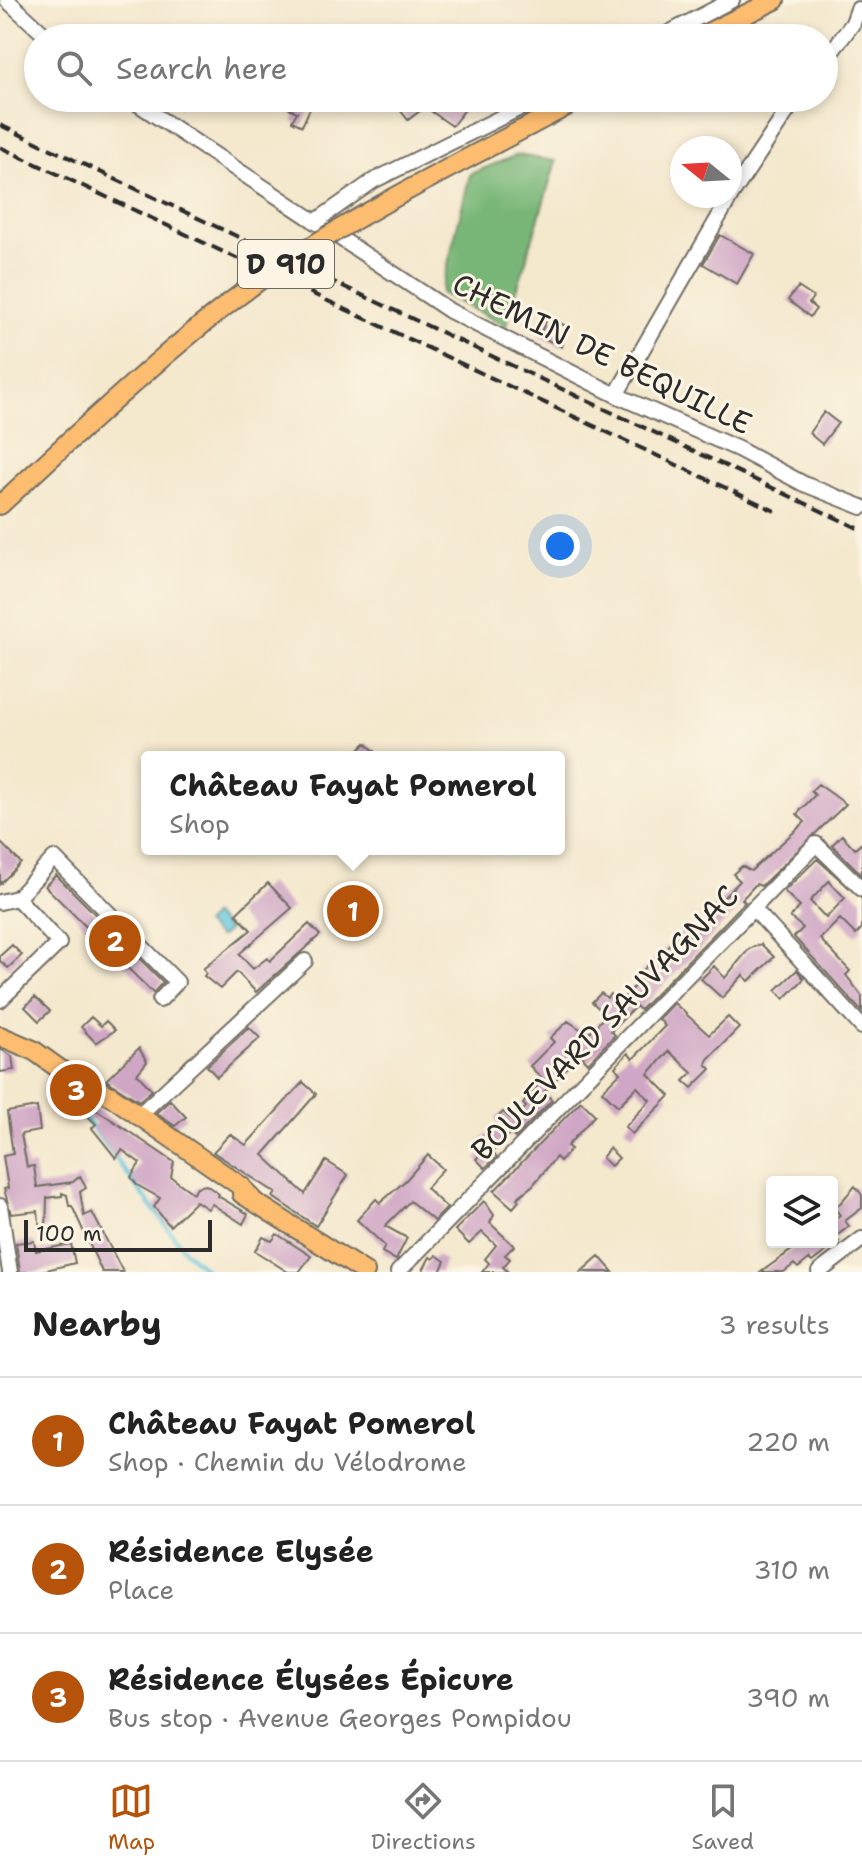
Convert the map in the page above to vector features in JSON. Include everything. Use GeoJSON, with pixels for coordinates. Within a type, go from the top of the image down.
{"type":"FeatureCollection","features":[{"type":"Feature","properties":{"kind":"main road"},"geometry":{"type":"LineString","coordinates":[[726,24],[775,0]]}},
{"type":"Feature","properties":{"kind":"main road","name":"D 910"},"geometry":{"type":"LineString","coordinates":[[0,505],[187,336],[260,280],[348,225],[556,112]]}},
{"type":"Feature","properties":{"kind":"main road"},"geometry":{"type":"LineString","coordinates":[[0,1022],[33,1050],[77,1080],[91,1084],[242,1187],[252,1199],[365,1272]]}},
{"type":"Feature","properties":{"kind":"main road"},"geometry":{"type":"LineString","coordinates":[[0,1036],[33,1050]]}},
{"type":"Feature","properties":{"kind":"main road"},"geometry":{"type":"LineString","coordinates":[[316,1241],[353,1272]]}},
{"type":"Feature","properties":{"kind":"street"},"geometry":{"type":"LineString","coordinates":[[7,0],[33,24]]}},
{"type":"Feature","properties":{"kind":"street"},"geometry":{"type":"LineString","coordinates":[[686,24],[732,0]]}},
{"type":"Feature","properties":{"kind":"street"},"geometry":{"type":"LineString","coordinates":[[838,43],[853,23],[858,9]]}},
{"type":"Feature","properties":{"kind":"street","name":"CHEMIN DE BEQUILLE"},"geometry":{"type":"LineString","coordinates":[[150,112],[450,311],[616,395],[738,449],[804,484],[862,507]]}},
{"type":"Feature","properties":{"kind":"street"},"geometry":{"type":"LineString","coordinates":[[315,222],[373,181],[512,112]]}},
{"type":"Feature","properties":{"kind":"street"},"geometry":{"type":"LineString","coordinates":[[616,395],[732,194],[787,112]]}},
{"type":"Feature","properties":{"kind":"street","name":"BOULEVARD SAUVAGNAC"},"geometry":{"type":"LineString","coordinates":[[398,1272],[816,844],[862,889]]}},
{"type":"Feature","properties":{"kind":"street"},"geometry":{"type":"LineString","coordinates":[[0,902],[17,898],[54,858],[177,982],[160,1000]]}},
{"type":"Feature","properties":{"kind":"street"},"geometry":{"type":"LineString","coordinates":[[0,1000],[59,943],[17,898]]}},
{"type":"Feature","properties":{"kind":"street"},"geometry":{"type":"LineString","coordinates":[[753,908],[862,1027]]}},
{"type":"Feature","properties":{"kind":"street"},"geometry":{"type":"LineString","coordinates":[[137,1117],[305,961]]}},
{"type":"Feature","properties":{"kind":"street"},"geometry":{"type":"LineString","coordinates":[[0,1206],[10,1272]]}},
{"type":"Feature","properties":{"kind":"street","name":"BOULEVARD SAUVAGNAC"},"geometry":{"type":"LineString","coordinates":[[411,1272],[431,1238]]}},
{"type":"Feature","properties":{"kind":"street"},"geometry":{"type":"LineString","coordinates":[[819,1272],[862,1239]]}},
{"type":"Feature","properties":{"kind":"green space"},"geometry":{"type":"Polygon","coordinates":[[[517,155],[556,161],[506,326],[441,293],[470,174],[517,155]]]}},
{"type":"Feature","properties":{"kind":"water"},"geometry":{"type":"Polygon","coordinates":[[[213,915],[228,930],[219,938],[204,924],[213,915]]]}},
{"type":"Feature","properties":{"kind":"building"},"geometry":{"type":"Polygon","coordinates":[[[297,112],[308,112],[302,126],[292,121],[297,112]]]}},
{"type":"Feature","properties":{"kind":"building"},"geometry":{"type":"Polygon","coordinates":[[[402,112],[418,112],[408,120],[402,112]]]}},
{"type":"Feature","properties":{"kind":"building"},"geometry":{"type":"Polygon","coordinates":[[[432,112],[463,112],[452,126],[432,112]]]}},
{"type":"Feature","properties":{"kind":"building"},"geometry":{"type":"Polygon","coordinates":[[[720,235],[754,254],[737,284],[703,264],[720,235]]]}},
{"type":"Feature","properties":{"kind":"building"},"geometry":{"type":"Polygon","coordinates":[[[798,287],[813,297],[809,303],[816,309],[810,317],[788,300],[798,287]]]}},
{"type":"Feature","properties":{"kind":"building"},"geometry":{"type":"Polygon","coordinates":[[[548,317],[568,327],[562,347],[539,336],[548,317]]]}},
{"type":"Feature","properties":{"kind":"building"},"geometry":{"type":"Polygon","coordinates":[[[824,412],[838,423],[822,444],[809,433],[824,412]]]}},
{"type":"Feature","properties":{"kind":"building"},"geometry":{"type":"Polygon","coordinates":[[[366,743],[375,751],[358,751],[366,743]]]}},
{"type":"Feature","properties":{"kind":"building"},"geometry":{"type":"Polygon","coordinates":[[[818,784],[846,804],[761,886],[756,884],[742,899],[745,902],[640,1010],[636,1006],[611,1031],[615,1035],[588,1063],[581,1055],[570,1064],[544,1092],[552,1100],[515,1138],[510,1133],[492,1152],[497,1157],[485,1168],[476,1159],[487,1148],[480,1141],[499,1123],[496,1119],[503,1112],[513,1121],[526,1107],[523,1104],[542,1079],[530,1066],[554,1042],[550,1038],[568,1021],[588,1034],[606,1015],[592,1002],[601,993],[607,998],[610,994],[619,1003],[640,980],[637,976],[683,931],[691,938],[709,920],[705,916],[740,881],[733,874],[742,866],[751,871],[805,822],[797,814],[815,795],[811,791],[818,784]]]}},
{"type":"Feature","properties":{"kind":"building"},"geometry":{"type":"Polygon","coordinates":[[[842,835],[855,849],[862,843],[862,875],[832,845],[842,835]]]}},
{"type":"Feature","properties":{"kind":"building"},"geometry":{"type":"Polygon","coordinates":[[[0,842],[21,863],[0,884],[0,842]]]}},
{"type":"Feature","properties":{"kind":"building"},"geometry":{"type":"Polygon","coordinates":[[[817,859],[862,899],[862,928],[856,935],[840,919],[820,939],[850,971],[846,975],[862,996],[862,1012],[794,937],[803,928],[790,917],[800,907],[784,891],[817,859]],[[829,881],[810,901],[826,918],[845,898],[829,881]]]}},
{"type":"Feature","properties":{"kind":"building"},"geometry":{"type":"Polygon","coordinates":[[[56,875],[163,982],[153,993],[45,886],[56,875]]]}},
{"type":"Feature","properties":{"kind":"building"},"geometry":{"type":"Polygon","coordinates":[[[268,883],[292,908],[239,954],[253,969],[267,958],[270,961],[309,924],[320,935],[256,992],[237,972],[220,989],[204,976],[206,973],[203,969],[251,930],[236,914],[268,883]]]}},
{"type":"Feature","properties":{"kind":"building"},"geometry":{"type":"Polygon","coordinates":[[[761,944],[774,957],[749,981],[743,975],[722,998],[701,979],[714,966],[725,978],[749,949],[761,944]]]}},
{"type":"Feature","properties":{"kind":"building"},"geometry":{"type":"Polygon","coordinates":[[[12,945],[22,955],[8,968],[0,961],[0,956],[12,945]]]}},
{"type":"Feature","properties":{"kind":"building"},"geometry":{"type":"Polygon","coordinates":[[[797,970],[804,979],[784,999],[776,990],[797,970]]]}},
{"type":"Feature","properties":{"kind":"building"},"geometry":{"type":"Polygon","coordinates":[[[35,997],[50,1011],[39,1021],[25,1007],[35,997]]]}},
{"type":"Feature","properties":{"kind":"building"},"geometry":{"type":"Polygon","coordinates":[[[674,1003],[709,1035],[728,1017],[739,1028],[708,1059],[706,1064],[711,1069],[692,1088],[684,1081],[692,1073],[669,1051],[648,1074],[670,1096],[632,1134],[625,1127],[650,1100],[637,1087],[618,1106],[602,1091],[620,1073],[615,1067],[628,1053],[633,1059],[665,1026],[659,1019],[674,1003]]]}},
{"type":"Feature","properties":{"kind":"building"},"geometry":{"type":"Polygon","coordinates":[[[91,1017],[101,1026],[106,1021],[115,1030],[96,1043],[81,1027],[91,1017]]]}},
{"type":"Feature","properties":{"kind":"building"},"geometry":{"type":"Polygon","coordinates":[[[249,1027],[260,1038],[217,1077],[207,1066],[249,1027]]]}},
{"type":"Feature","properties":{"kind":"building"},"geometry":{"type":"Polygon","coordinates":[[[139,1048],[147,1062],[137,1074],[152,1090],[139,1101],[106,1080],[139,1048]]]}},
{"type":"Feature","properties":{"kind":"building"},"geometry":{"type":"Polygon","coordinates":[[[0,1049],[12,1056],[14,1070],[0,1072],[0,1049]]]}},
{"type":"Feature","properties":{"kind":"building"},"geometry":{"type":"Polygon","coordinates":[[[303,1082],[316,1094],[263,1155],[305,1194],[326,1161],[348,1175],[316,1226],[273,1197],[276,1193],[213,1152],[230,1134],[246,1145],[303,1082]]]}},
{"type":"Feature","properties":{"kind":"building"},"geometry":{"type":"Polygon","coordinates":[[[69,1091],[174,1162],[171,1177],[193,1193],[197,1187],[206,1185],[248,1214],[243,1224],[212,1204],[208,1209],[196,1201],[170,1226],[154,1207],[160,1198],[137,1185],[131,1177],[140,1163],[122,1150],[116,1158],[92,1128],[96,1124],[66,1096],[69,1091]]]}},
{"type":"Feature","properties":{"kind":"building"},"geometry":{"type":"Polygon","coordinates":[[[170,1100],[186,1117],[175,1126],[156,1113],[170,1100]]]}},
{"type":"Feature","properties":{"kind":"building"},"geometry":{"type":"Polygon","coordinates":[[[581,1101],[595,1115],[567,1146],[571,1149],[560,1161],[556,1157],[533,1185],[517,1198],[519,1201],[513,1208],[494,1191],[581,1101]]]}},
{"type":"Feature","properties":{"kind":"building"},"geometry":{"type":"Polygon","coordinates":[[[37,1107],[40,1131],[21,1134],[27,1167],[34,1166],[37,1187],[73,1182],[80,1176],[86,1188],[80,1192],[84,1216],[92,1212],[123,1272],[102,1272],[72,1206],[69,1206],[67,1195],[62,1193],[62,1196],[47,1198],[46,1229],[40,1230],[38,1211],[11,1214],[4,1189],[8,1188],[3,1156],[13,1154],[7,1112],[37,1107]]]}},
{"type":"Feature","properties":{"kind":"building"},"geometry":{"type":"Polygon","coordinates":[[[609,1148],[619,1158],[611,1166],[602,1158],[609,1148]]]}},
{"type":"Feature","properties":{"kind":"building"},"geometry":{"type":"Polygon","coordinates":[[[428,1155],[443,1169],[426,1188],[447,1208],[434,1221],[410,1201],[385,1226],[407,1238],[396,1260],[382,1252],[385,1246],[357,1220],[376,1199],[380,1203],[406,1180],[428,1155]]]}},
{"type":"Feature","properties":{"kind":"building"},"geometry":{"type":"Polygon","coordinates":[[[855,1186],[862,1195],[862,1208],[845,1221],[849,1226],[838,1235],[840,1215],[838,1206],[855,1186]]]}},
{"type":"Feature","properties":{"kind":"building"},"geometry":{"type":"Polygon","coordinates":[[[484,1201],[494,1215],[490,1223],[514,1246],[505,1255],[510,1259],[503,1267],[508,1272],[482,1272],[489,1263],[485,1259],[496,1245],[482,1232],[469,1244],[455,1230],[484,1201]]]}},
{"type":"Feature","properties":{"kind":"building"},"geometry":{"type":"Polygon","coordinates":[[[277,1234],[311,1256],[299,1272],[288,1272],[255,1251],[263,1237],[272,1241],[277,1234]]]}},
{"type":"Feature","properties":{"kind":"building"},"geometry":{"type":"Polygon","coordinates":[[[34,1241],[36,1251],[71,1244],[75,1263],[38,1272],[20,1272],[16,1243],[34,1241]]]}},
{"type":"Feature","properties":{"kind":"building"},"geometry":{"type":"Polygon","coordinates":[[[795,1248],[830,1248],[798,1268],[794,1264],[784,1272],[761,1272],[795,1248]]]}},
{"type":"Feature","properties":{"kind":"building"},"geometry":{"type":"Polygon","coordinates":[[[436,1255],[445,1261],[440,1272],[422,1272],[430,1257],[433,1259],[436,1255]]]}},
{"type":"Feature","properties":{"kind":"building"},"geometry":{"type":"Polygon","coordinates":[[[599,1256],[613,1272],[581,1272],[599,1256]]]}},
{"type":"Feature","properties":{"kind":"waterway"},"geometry":{"type":"LineString","coordinates":[[71,1099],[185,1251],[208,1272]]}},
{"type":"Feature","properties":{"kind":"railway"},"geometry":{"type":"LineString","coordinates":[[0,125],[862,530]]}},
{"type":"Feature","properties":{"kind":"railway"},"geometry":{"type":"LineString","coordinates":[[0,147],[775,511]]}},
{"type":"Feature","properties":{"kind":"place","name":"Château Fayat Pomerol"},"geometry":{"type":"Point","coordinates":[353,911]}},
{"type":"Feature","properties":{"kind":"place","name":"Résidence Elysée"},"geometry":{"type":"Point","coordinates":[115,941]}},
{"type":"Feature","properties":{"kind":"place","name":"Résidence Élysées Épicure"},"geometry":{"type":"Point","coordinates":[76,1090]}}]}
